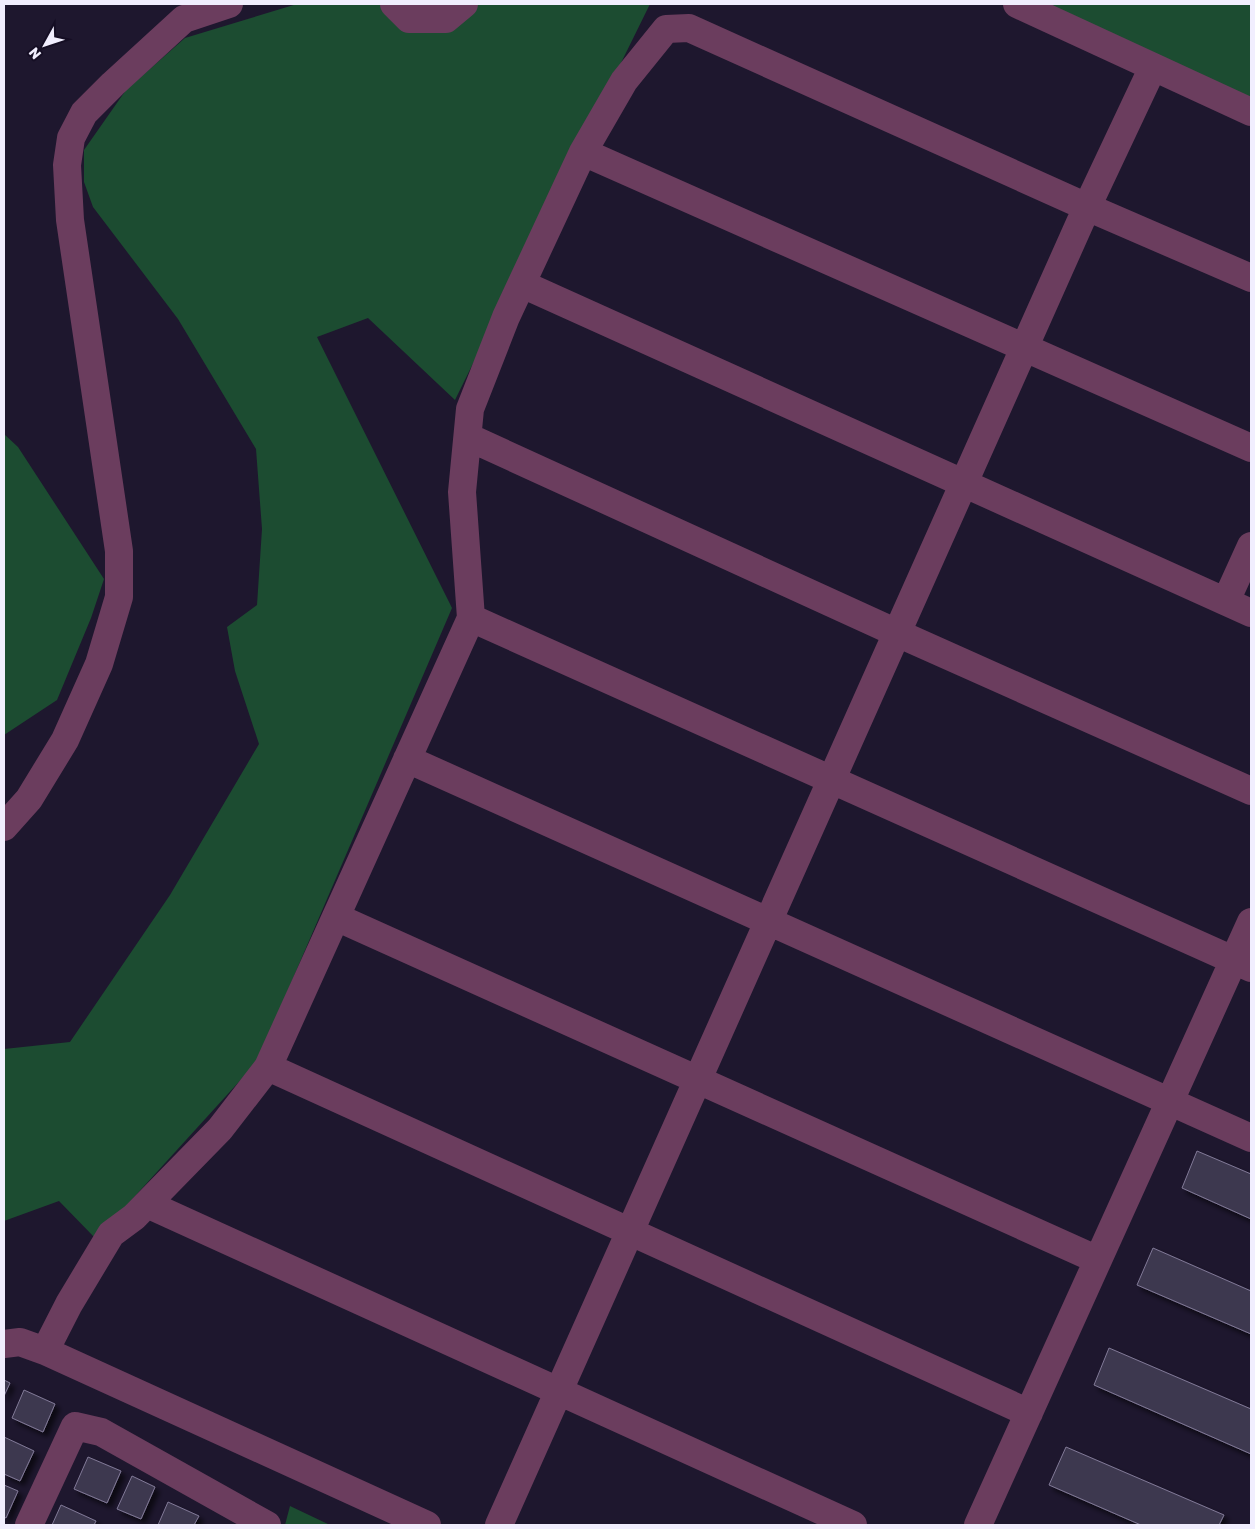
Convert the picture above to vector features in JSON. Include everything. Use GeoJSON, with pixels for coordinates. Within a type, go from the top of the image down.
{"type":"FeatureCollection","features":[{"type":"Feature","properties":{"kind":"street"},"geometry":{"type":"LineString","coordinates":[[4,827],[29,799],[65,740],[99,664],[119,597],[119,551],[70,220],[67,165],[71,138],[84,113],[184,19],[229,4]]}},
{"type":"Feature","properties":{"kind":"street"},"geometry":{"type":"LineString","coordinates":[[394,4],[409,18],[446,19],[464,4]]}},
{"type":"Feature","properties":{"kind":"street"},"geometry":{"type":"LineString","coordinates":[[1017,4],[1251,112]]}},
{"type":"Feature","properties":{"kind":"street"},"geometry":{"type":"LineString","coordinates":[[45,1351],[69,1304],[111,1234],[134,1217],[220,1129],[268,1067],[471,618],[462,492],[470,409],[506,317],[583,152],[624,81],[666,29],[689,28],[1251,278]]}},
{"type":"Feature","properties":{"kind":"street"},"geometry":{"type":"LineString","coordinates":[[499,1525],[1087,206],[1153,67]]}},
{"type":"Feature","properties":{"kind":"street"},"geometry":{"type":"LineString","coordinates":[[583,152],[1251,448]]}},
{"type":"Feature","properties":{"kind":"street"},"geometry":{"type":"LineString","coordinates":[[522,284],[1251,612]]}},
{"type":"Feature","properties":{"kind":"street"},"geometry":{"type":"LineString","coordinates":[[468,437],[897,633],[1251,791]]}},
{"type":"Feature","properties":{"kind":"street"},"geometry":{"type":"LineString","coordinates":[[1226,601],[1251,546]]}},
{"type":"Feature","properties":{"kind":"street"},"geometry":{"type":"LineString","coordinates":[[471,618],[1243,964]]}},
{"type":"Feature","properties":{"kind":"street"},"geometry":{"type":"LineString","coordinates":[[407,759],[1251,1138]]}},
{"type":"Feature","properties":{"kind":"street"},"geometry":{"type":"LineString","coordinates":[[336,917],[1098,1260]]}},
{"type":"Feature","properties":{"kind":"street"},"geometry":{"type":"LineString","coordinates":[[978,1525],[1170,1102],[1243,964],[1251,922]]}},
{"type":"Feature","properties":{"kind":"street"},"geometry":{"type":"LineString","coordinates":[[268,1067],[1029,1413]]}},
{"type":"Feature","properties":{"kind":"street"},"geometry":{"type":"LineString","coordinates":[[147,1204],[853,1525]]}},
{"type":"Feature","properties":{"kind":"street"},"geometry":{"type":"LineString","coordinates":[[4,1344],[20,1342],[45,1351],[427,1525]]}},
{"type":"Feature","properties":{"kind":"street"},"geometry":{"type":"LineString","coordinates":[[29,1525],[75,1426],[101,1432],[267,1525]]}},
{"type":"Feature","properties":{"kind":"green space"},"geometry":{"type":"Polygon","coordinates":[[[297,4],[650,4],[455,400],[368,318],[317,337],[452,608],[257,1062],[96,1239],[59,1201],[4,1221],[4,1049],[70,1042],[170,895],[259,744],[235,671],[227,627],[257,605],[262,529],[256,449],[178,319],[93,207],[84,182],[84,150],[126,90],[185,38],[297,4]]]}},
{"type":"Feature","properties":{"kind":"green space"},"geometry":{"type":"Polygon","coordinates":[[[1034,4],[1251,4],[1251,100],[1034,4]]]}},
{"type":"Feature","properties":{"kind":"green space"},"geometry":{"type":"Polygon","coordinates":[[[4,434],[18,447],[104,579],[91,618],[57,700],[4,735],[4,434]]]}},
{"type":"Feature","properties":{"kind":"green space"},"geometry":{"type":"Polygon","coordinates":[[[290,1506],[330,1525],[285,1525],[290,1506]]]}},
{"type":"Feature","properties":{"kind":"building"},"geometry":{"type":"Polygon","coordinates":[[[1197,1151],[1251,1174],[1251,1219],[1182,1188],[1197,1151]]]}},
{"type":"Feature","properties":{"kind":"building"},"geometry":{"type":"Polygon","coordinates":[[[1153,1248],[1251,1291],[1251,1334],[1137,1285],[1153,1248]]]}},
{"type":"Feature","properties":{"kind":"building"},"geometry":{"type":"Polygon","coordinates":[[[1109,1348],[1251,1409],[1251,1454],[1094,1385],[1109,1348]]]}},
{"type":"Feature","properties":{"kind":"building"},"geometry":{"type":"Polygon","coordinates":[[[4,1380],[10,1383],[4,1396],[4,1380]]]}},
{"type":"Feature","properties":{"kind":"building"},"geometry":{"type":"Polygon","coordinates":[[[24,1390],[55,1404],[43,1432],[12,1418],[24,1390]]]}},
{"type":"Feature","properties":{"kind":"building"},"geometry":{"type":"Polygon","coordinates":[[[4,1437],[34,1451],[20,1481],[4,1474],[4,1437]]]}},
{"type":"Feature","properties":{"kind":"building"},"geometry":{"type":"Polygon","coordinates":[[[1066,1447],[1224,1515],[1219,1525],[1141,1525],[1049,1485],[1066,1447]]]}},
{"type":"Feature","properties":{"kind":"building"},"geometry":{"type":"Polygon","coordinates":[[[88,1457],[121,1471],[107,1503],[74,1489],[88,1457]]]}},
{"type":"Feature","properties":{"kind":"building"},"geometry":{"type":"Polygon","coordinates":[[[132,1476],[155,1487],[141,1519],[117,1509],[132,1476]]]}},
{"type":"Feature","properties":{"kind":"building"},"geometry":{"type":"Polygon","coordinates":[[[4,1485],[18,1491],[6,1518],[4,1517],[4,1485]]]}},
{"type":"Feature","properties":{"kind":"building"},"geometry":{"type":"Polygon","coordinates":[[[168,1502],[199,1516],[194,1525],[158,1525],[168,1502]]]}},
{"type":"Feature","properties":{"kind":"building"},"geometry":{"type":"Polygon","coordinates":[[[61,1505],[96,1521],[94,1525],[52,1525],[61,1505]]]}}]}
